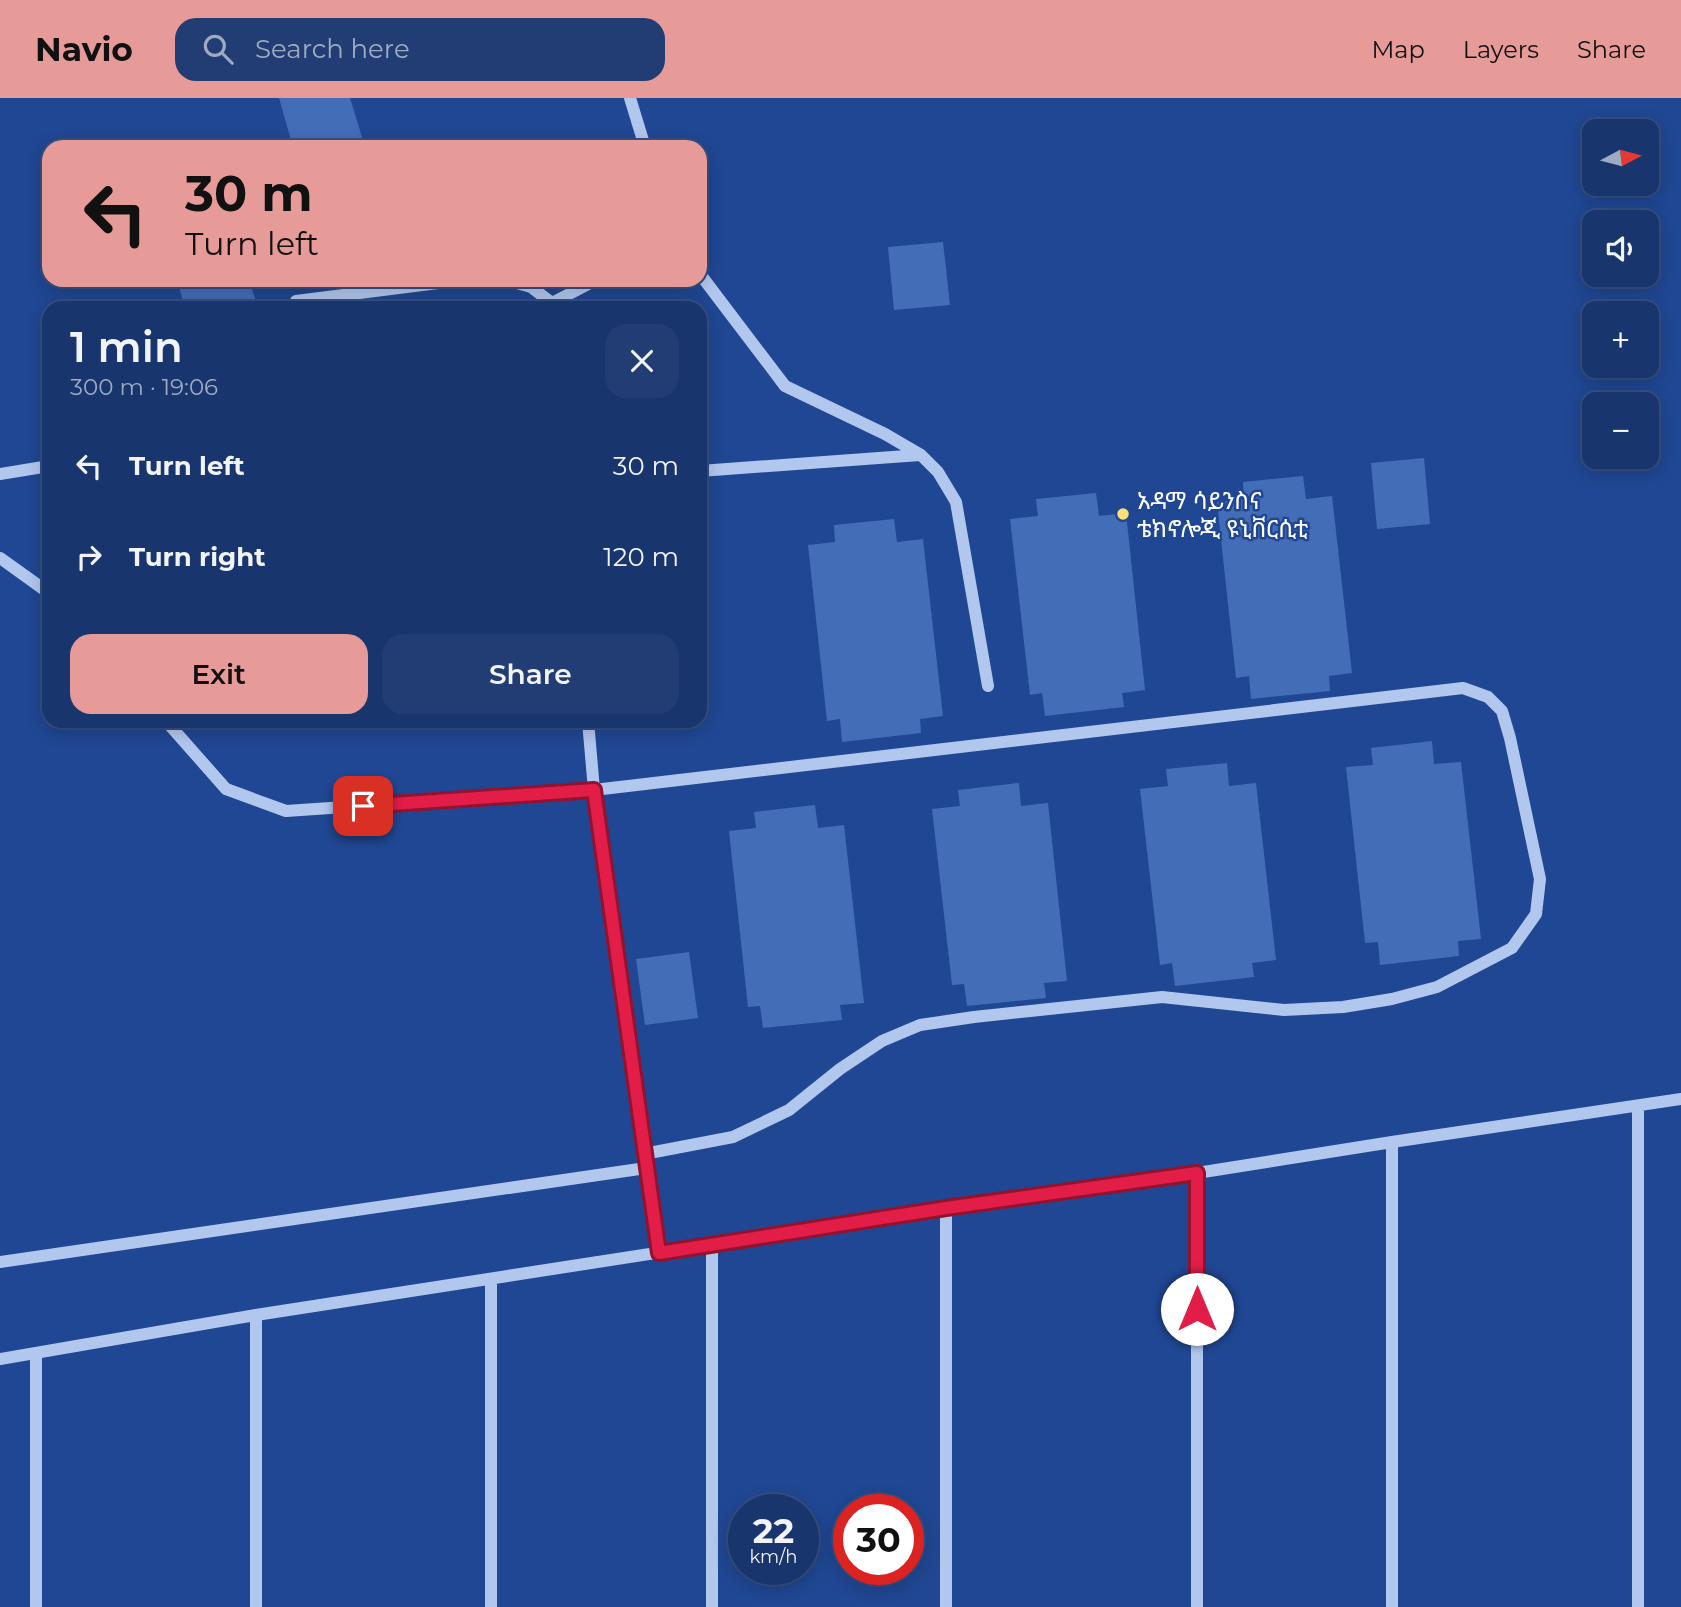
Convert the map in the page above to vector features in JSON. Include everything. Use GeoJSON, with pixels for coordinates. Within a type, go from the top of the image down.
{"type":"FeatureCollection","features":[{"type":"Feature","properties":{"kind":"street"},"geometry":{"type":"LineString","coordinates":[[630,98],[643,140]]}},
{"type":"Feature","properties":{"kind":"street"},"geometry":{"type":"LineString","coordinates":[[707,284],[785,386],[921,454],[938,472],[956,502],[988,686]]}},
{"type":"Feature","properties":{"kind":"street"},"geometry":{"type":"LineString","coordinates":[[296,301],[407,287]]}},
{"type":"Feature","properties":{"kind":"street"},"geometry":{"type":"LineString","coordinates":[[531,287],[547,301]]}},
{"type":"Feature","properties":{"kind":"street"},"geometry":{"type":"LineString","coordinates":[[559,301],[584,287]]}},
{"type":"Feature","properties":{"kind":"street"},"geometry":{"type":"LineString","coordinates":[[707,470],[921,454]]}},
{"type":"Feature","properties":{"kind":"street"},"geometry":{"type":"LineString","coordinates":[[0,474],[42,467]]}},
{"type":"Feature","properties":{"kind":"street"},"geometry":{"type":"LineString","coordinates":[[0,558],[42,588]]}},
{"type":"Feature","properties":{"kind":"street"},"geometry":{"type":"LineString","coordinates":[[172,728],[226,789],[286,811],[594,790],[1463,688],[1488,697],[1502,711],[1540,879],[1535,915],[1513,948],[1437,988],[1343,1007],[1284,1010],[1163,997],[920,1025],[882,1041],[840,1069],[789,1110],[733,1137],[644,1154]]}},
{"type":"Feature","properties":{"kind":"street"},"geometry":{"type":"LineString","coordinates":[[589,728],[594,790],[659,1253]]}},
{"type":"Feature","properties":{"kind":"street"},"geometry":{"type":"LineString","coordinates":[[0,1359],[256,1315],[946,1208],[1197,1173],[1681,1099]]}},
{"type":"Feature","properties":{"kind":"street"},"geometry":{"type":"LineString","coordinates":[[1638,1106],[1638,1607]]}},
{"type":"Feature","properties":{"kind":"street"},"geometry":{"type":"LineString","coordinates":[[1392,1142],[1392,1607]]}},
{"type":"Feature","properties":{"kind":"street"},"geometry":{"type":"LineString","coordinates":[[0,1262],[646,1168]]}},
{"type":"Feature","properties":{"kind":"street"},"geometry":{"type":"LineString","coordinates":[[1197,1173],[1197,1607]]}},
{"type":"Feature","properties":{"kind":"street"},"geometry":{"type":"LineString","coordinates":[[946,1208],[946,1607]]}},
{"type":"Feature","properties":{"kind":"street"},"geometry":{"type":"LineString","coordinates":[[712,1245],[712,1607]]}},
{"type":"Feature","properties":{"kind":"street"},"geometry":{"type":"LineString","coordinates":[[491,1279],[491,1607]]}},
{"type":"Feature","properties":{"kind":"street"},"geometry":{"type":"LineString","coordinates":[[256,1315],[256,1607]]}},
{"type":"Feature","properties":{"kind":"street"},"geometry":{"type":"LineString","coordinates":[[36,1353],[36,1607]]}},
{"type":"Feature","properties":{"kind":"building"},"geometry":{"type":"Polygon","coordinates":[[[279,98],[350,98],[363,140],[291,140],[279,98]]]}},
{"type":"Feature","properties":{"kind":"building"},"geometry":{"type":"Polygon","coordinates":[[[943,242],[950,305],[894,310],[888,247],[943,242]]]}},
{"type":"Feature","properties":{"kind":"building"},"geometry":{"type":"Polygon","coordinates":[[[179,287],[251,287],[256,301],[183,301],[179,287]]]}},
{"type":"Feature","properties":{"kind":"building"},"geometry":{"type":"Polygon","coordinates":[[[1424,458],[1430,524],[1377,529],[1371,463],[1424,458]]]}},
{"type":"Feature","properties":{"kind":"building"},"geometry":{"type":"Polygon","coordinates":[[[1303,476],[1306,499],[1332,496],[1352,673],[1329,676],[1330,691],[1251,699],[1249,676],[1236,678],[1217,502],[1244,499],[1243,482],[1303,476]]]}},
{"type":"Feature","properties":{"kind":"building"},"geometry":{"type":"Polygon","coordinates":[[[1096,493],[1099,516],[1126,513],[1145,690],[1122,693],[1124,707],[1045,716],[1042,693],[1030,695],[1010,519],[1038,516],[1036,499],[1096,493]]]}},
{"type":"Feature","properties":{"kind":"building"},"geometry":{"type":"Polygon","coordinates":[[[894,519],[897,542],[923,539],[943,716],[920,719],[921,733],[842,742],[840,719],[827,721],[808,545],[835,542],[834,525],[894,519]]]}},
{"type":"Feature","properties":{"kind":"building"},"geometry":{"type":"Polygon","coordinates":[[[1432,741],[1434,764],[1461,762],[1481,939],[1458,941],[1459,956],[1380,965],[1378,942],[1365,943],[1346,767],[1373,765],[1371,748],[1432,741]]]}},
{"type":"Feature","properties":{"kind":"building"},"geometry":{"type":"Polygon","coordinates":[[[1227,763],[1229,786],[1256,783],[1276,960],[1252,963],[1254,977],[1175,986],[1172,963],[1160,965],[1140,789],[1168,786],[1166,769],[1227,763]]]}},
{"type":"Feature","properties":{"kind":"building"},"geometry":{"type":"Polygon","coordinates":[[[1019,783],[1021,806],[1048,803],[1067,981],[1044,983],[1046,998],[967,1006],[964,984],[952,985],[932,809],[960,806],[958,790],[1019,783]]]}},
{"type":"Feature","properties":{"kind":"building"},"geometry":{"type":"Polygon","coordinates":[[[815,805],[818,828],[844,825],[864,1003],[840,1005],[842,1020],[763,1028],[760,1006],[748,1007],[729,831],[756,828],[754,812],[815,805]]]}},
{"type":"Feature","properties":{"kind":"building"},"geometry":{"type":"Polygon","coordinates":[[[689,952],[698,1018],[645,1025],[636,959],[689,952]]]}},
{"type":"Feature","properties":{"kind":"place","name":"አዳማ ሳይንስና ቴክኖሎጂ ዩኒቨርሲቲ"},"geometry":{"type":"Point","coordinates":[1123,514]}},
{"type":"Feature","properties":{"kind":"route"},"geometry":{"type":"LineString","coordinates":[[363,806],[594,790],[659,1253],[946,1208],[1197,1173],[1197,1309]]}}]}
